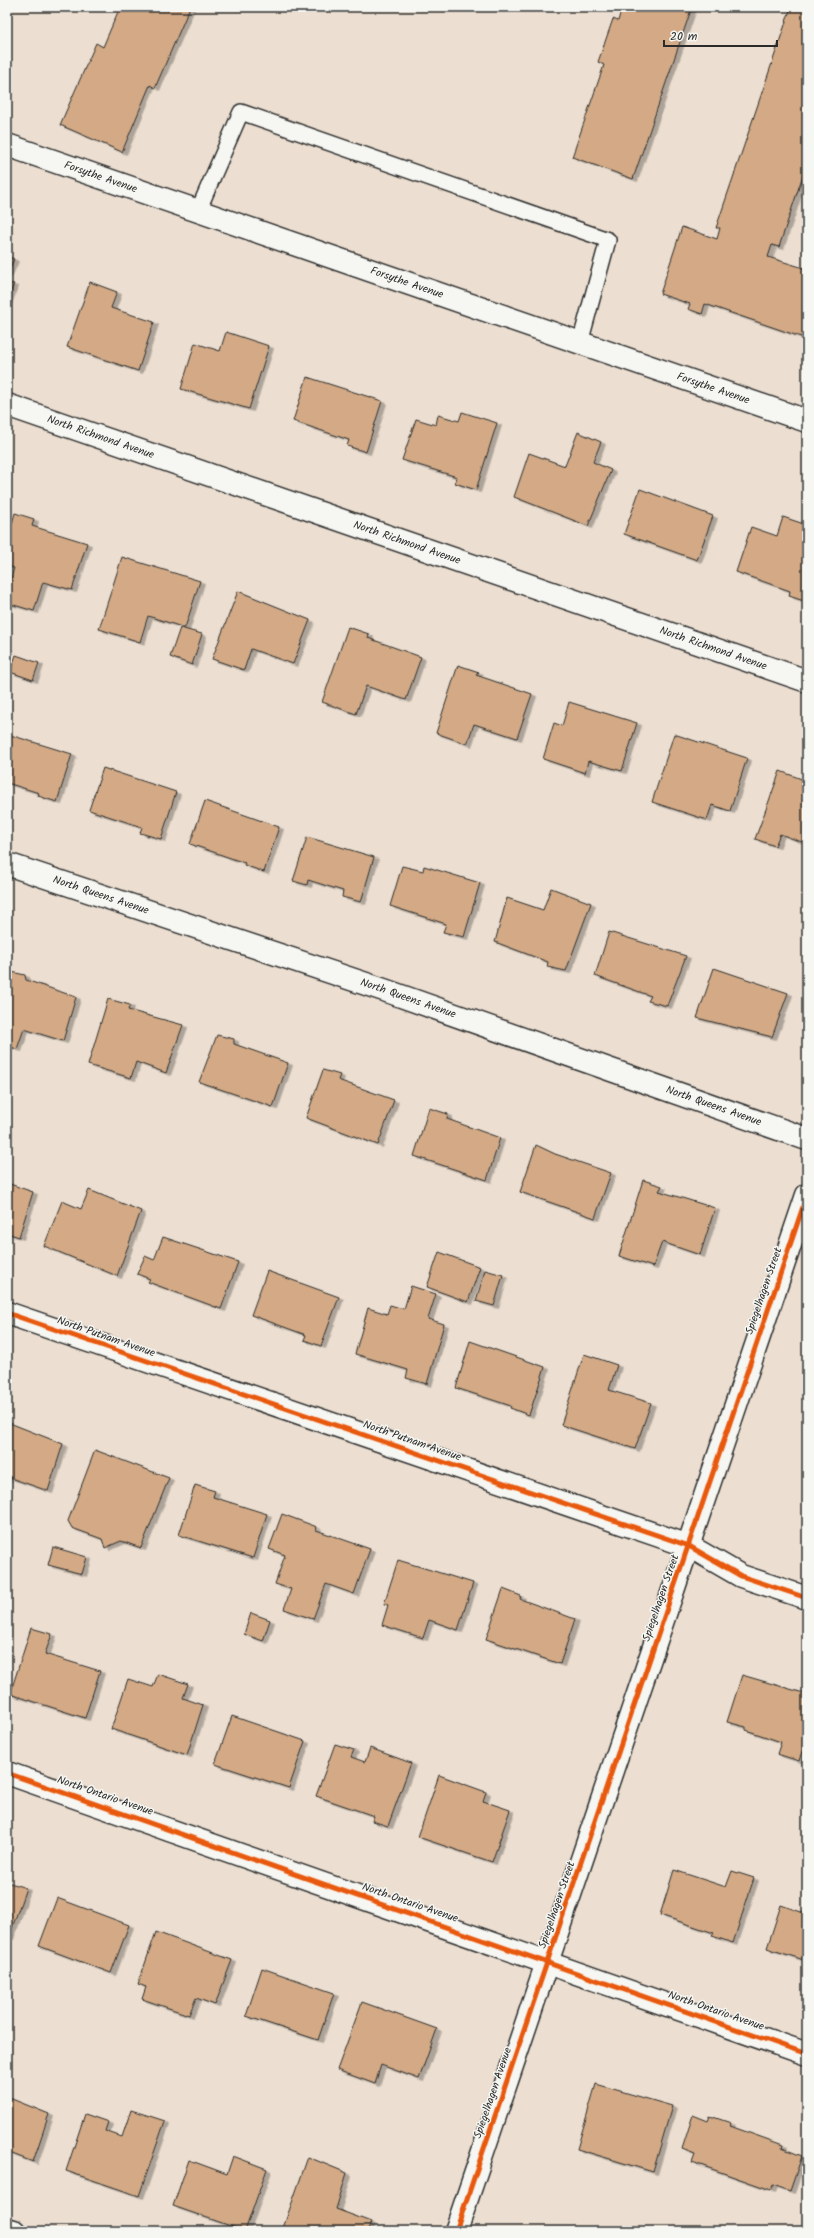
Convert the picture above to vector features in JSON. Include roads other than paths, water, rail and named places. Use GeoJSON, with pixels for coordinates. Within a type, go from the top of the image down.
{"type":"FeatureCollection","features":[{"type":"Feature","properties":{"kind":"street","name":"Forsythe Avenue"},"geometry":{"type":"LineString","coordinates":[[7,145],[807,421]]}},
{"type":"Feature","properties":{"kind":"street","name":"North Richmond Avenue"},"geometry":{"type":"LineString","coordinates":[[7,405],[807,681]]}},
{"type":"Feature","properties":{"kind":"street","name":"North Queens Avenue"},"geometry":{"type":"LineString","coordinates":[[7,864],[384,990],[807,1139]]}},
{"type":"Feature","properties":{"kind":"street","name":"Spiegelhagen Street"},"geometry":{"type":"LineString","coordinates":[[548,1962],[807,1195]]}},
{"type":"Feature","properties":{"kind":"street","name":"North Putnam Avenue"},"geometry":{"type":"LineString","coordinates":[[7,1313],[689,1546],[741,1576],[807,1598]]}},
{"type":"Feature","properties":{"kind":"street","name":"North Ontario Avenue"},"geometry":{"type":"LineString","coordinates":[[7,1773],[807,2054]]}},
{"type":"Feature","properties":{"kind":"street","name":"Spiegelhagen Avenue"},"geometry":{"type":"LineString","coordinates":[[456,2231],[548,1962]]}},
{"type":"Feature","properties":{"kind":"street"},"geometry":{"type":"LineString","coordinates":[[7,2229],[14,2231]]}},
{"type":"Feature","properties":{"kind":"lane"},"geometry":{"type":"LineString","coordinates":[[198,211],[241,112],[608,240],[580,342]]}}]}
